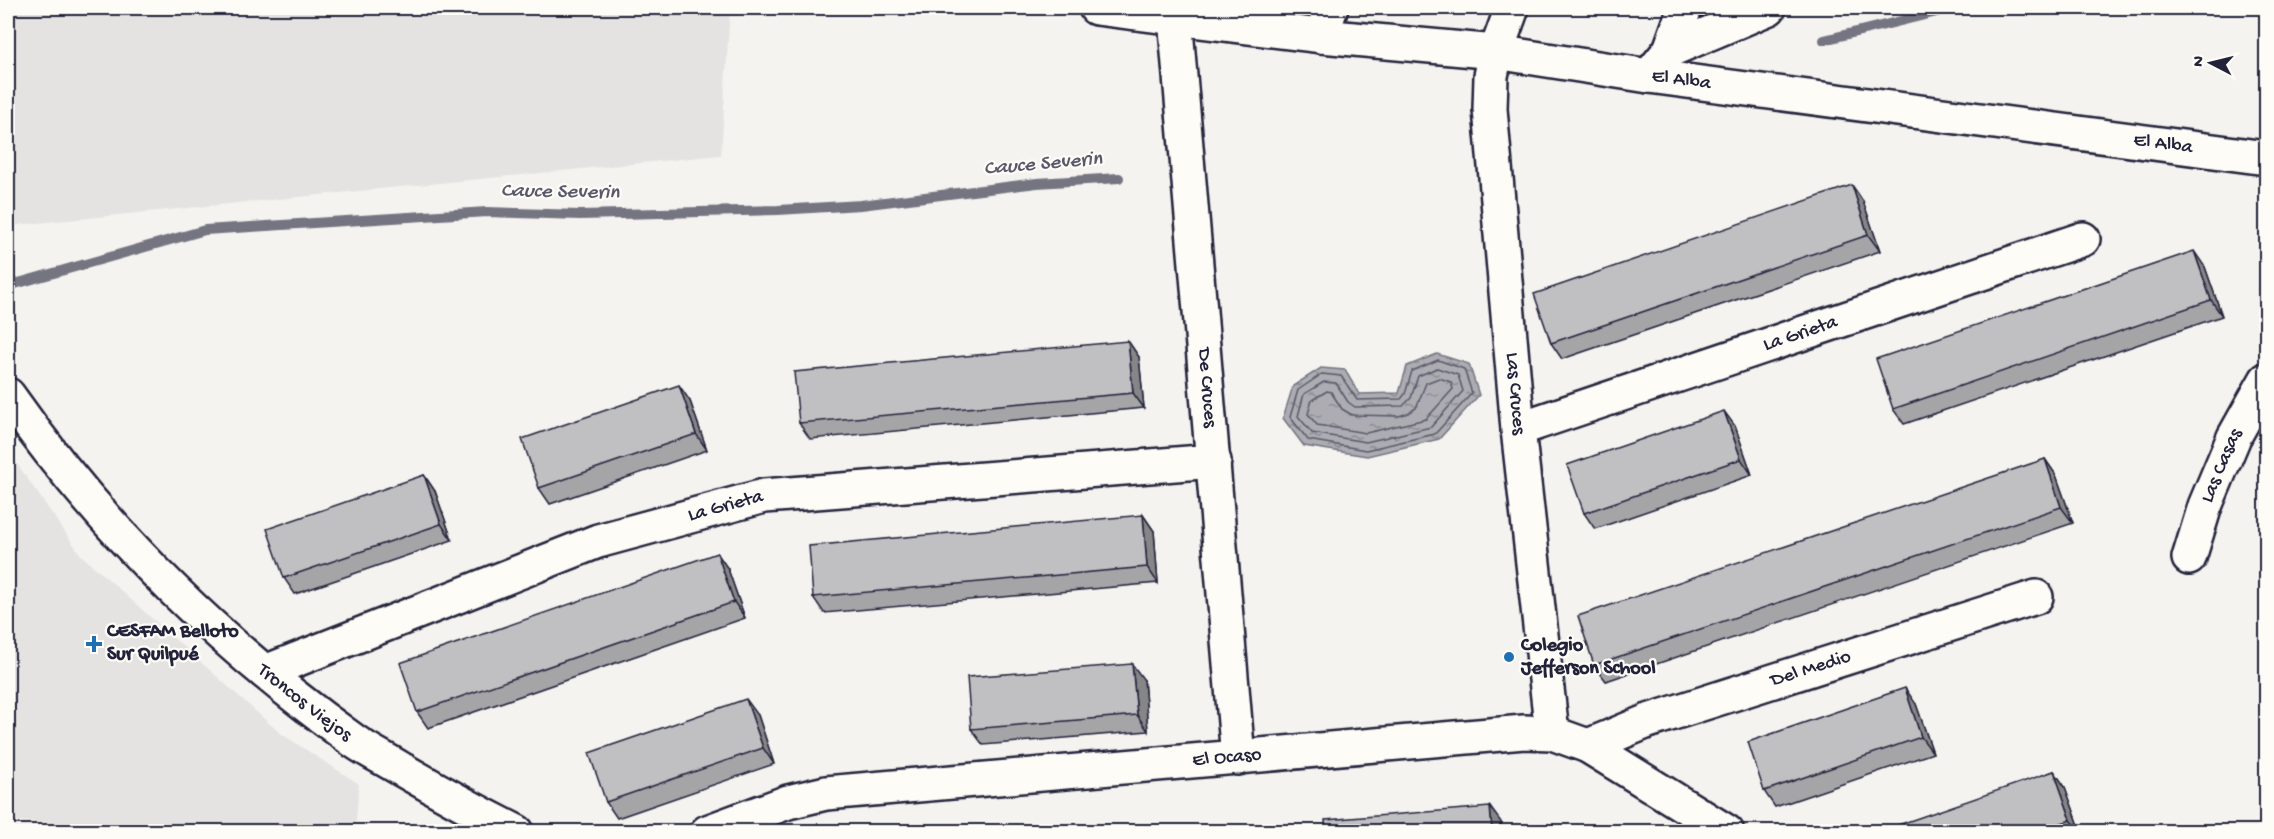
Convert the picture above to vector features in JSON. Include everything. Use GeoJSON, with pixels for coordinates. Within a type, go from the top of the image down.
{"type":"FeatureCollection","features":[{"type":"Feature","properties":{"kind":"street","name":"El Alba"},"geometry":{"type":"LineString","coordinates":[[1096,8],[1175,17],[1326,22],[1650,76],[2266,158]]}},
{"type":"Feature","properties":{"kind":"street","name":"Las Cruces"},"geometry":{"type":"LineString","coordinates":[[1512,8],[1496,52],[1491,75],[1490,109],[1518,429],[1552,733]]}},
{"type":"Feature","properties":{"kind":"street"},"geometry":{"type":"LineString","coordinates":[[1650,76],[1670,50],[1685,8]]}},
{"type":"Feature","properties":{"kind":"street"},"geometry":{"type":"LineString","coordinates":[[1670,50],[1769,8]]}},
{"type":"Feature","properties":{"kind":"street","name":"De Cruces"},"geometry":{"type":"LineString","coordinates":[[1175,17],[1238,758]]}},
{"type":"Feature","properties":{"kind":"street","name":"La Grieta"},"geometry":{"type":"LineString","coordinates":[[1518,429],[2083,239]]}},
{"type":"Feature","properties":{"kind":"street","name":"Las Casas"},"geometry":{"type":"LineString","coordinates":[[2189,558],[2205,506],[2234,437],[2266,380]]}},
{"type":"Feature","properties":{"kind":"street","name":"Troncos Viejos"},"geometry":{"type":"LineString","coordinates":[[8,395],[83,493],[140,556],[201,616],[265,672],[355,742],[468,808],[517,831]]}},
{"type":"Feature","properties":{"kind":"street","name":"La Grieta"},"geometry":{"type":"LineString","coordinates":[[265,672],[598,541],[764,496],[1214,461]]}},
{"type":"Feature","properties":{"kind":"street","name":"Del Medio"},"geometry":{"type":"LineString","coordinates":[[1588,746],[1648,721],[2036,597]]}},
{"type":"Feature","properties":{"kind":"street","name":"El Ocaso"},"geometry":{"type":"LineString","coordinates":[[707,831],[788,802],[826,793],[1524,732],[1552,733],[1588,746],[1727,831]]}},
{"type":"Feature","properties":{"kind":"shaded area"},"geometry":{"type":"Polygon","coordinates":[[[23,8],[730,8],[721,155],[8,226],[8,10],[23,8]]]}},
{"type":"Feature","properties":{"kind":"shaded area","name":"CESFAM Belloto Sur Quilpué"},"geometry":{"type":"Polygon","coordinates":[[[8,451],[81,555],[280,733],[359,784],[355,831],[8,821],[8,451]]]}},
{"type":"Feature","properties":{"kind":"water"},"geometry":{"type":"Polygon","coordinates":[[[1437,354],[1469,364],[1479,395],[1439,439],[1367,456],[1304,446],[1283,418],[1293,386],[1321,368],[1345,370],[1359,394],[1399,393],[1407,366],[1437,354]]]}},
{"type":"Feature","properties":{"kind":"building"},"geometry":{"type":"Polygon","coordinates":[[[1852,185],[1868,235],[1551,343],[1534,294],[1852,185]]]}},
{"type":"Feature","properties":{"kind":"building"},"geometry":{"type":"Polygon","coordinates":[[[2194,251],[2211,300],[1893,409],[1876,359],[2194,251]]]}},
{"type":"Feature","properties":{"kind":"building"},"geometry":{"type":"Polygon","coordinates":[[[1128,341],[1133,393],[799,423],[794,372],[1128,341]]]}},
{"type":"Feature","properties":{"kind":"building"},"geometry":{"type":"Polygon","coordinates":[[[679,385],[696,434],[539,488],[522,439],[679,385]]]}},
{"type":"Feature","properties":{"kind":"building"},"geometry":{"type":"Polygon","coordinates":[[[1724,411],[1741,459],[1584,513],[1567,465],[1724,411]]]}},
{"type":"Feature","properties":{"kind":"building"},"geometry":{"type":"Polygon","coordinates":[[[2045,459],[2061,507],[1594,665],[1578,616],[2045,459]]]}},
{"type":"Feature","properties":{"kind":"building"},"geometry":{"type":"Polygon","coordinates":[[[424,475],[441,524],[284,578],[267,529],[424,475]]]}},
{"type":"Feature","properties":{"kind":"building"},"geometry":{"type":"Polygon","coordinates":[[[1143,515],[1147,567],[813,597],[809,546],[1143,515]]]}},
{"type":"Feature","properties":{"kind":"building"},"geometry":{"type":"Polygon","coordinates":[[[717,553],[734,602],[417,712],[400,663],[717,553]]]}},
{"type":"Feature","properties":{"kind":"building"},"geometry":{"type":"Polygon","coordinates":[[[1132,664],[1137,715],[971,729],[967,677],[1132,664]]]}},
{"type":"Feature","properties":{"kind":"building"},"geometry":{"type":"Polygon","coordinates":[[[1905,688],[1921,737],[1764,791],[1748,742],[1905,688]]]}},
{"type":"Feature","properties":{"kind":"building"},"geometry":{"type":"Polygon","coordinates":[[[746,699],[763,748],[606,802],[589,753],[746,699]]]}},
{"type":"Feature","properties":{"kind":"building"},"geometry":{"type":"Polygon","coordinates":[[[2054,771],[2071,820],[2036,831],[1900,831],[1898,825],[2054,771]]]}},
{"type":"Feature","properties":{"kind":"building"},"geometry":{"type":"Polygon","coordinates":[[[1490,807],[1492,831],[1326,831],[1325,820],[1490,807]]]}},
{"type":"Feature","properties":{"kind":"waterway","name":"Cauce Severin"},"geometry":{"type":"LineString","coordinates":[[1824,40],[1953,8]]}},
{"type":"Feature","properties":{"kind":"waterway","name":"Cauce Severin"},"geometry":{"type":"LineString","coordinates":[[8,286],[205,230],[487,212],[580,215],[778,210],[861,205],[1037,183],[1119,178]]}},
{"type":"Feature","properties":{"kind":"place","name":"CESFAM Belloto Sur Quilpué"},"geometry":{"type":"Point","coordinates":[94,644]}},
{"type":"Feature","properties":{"kind":"place","name":"Colegio Jefferson School"},"geometry":{"type":"Point","coordinates":[1509,657]}}]}
